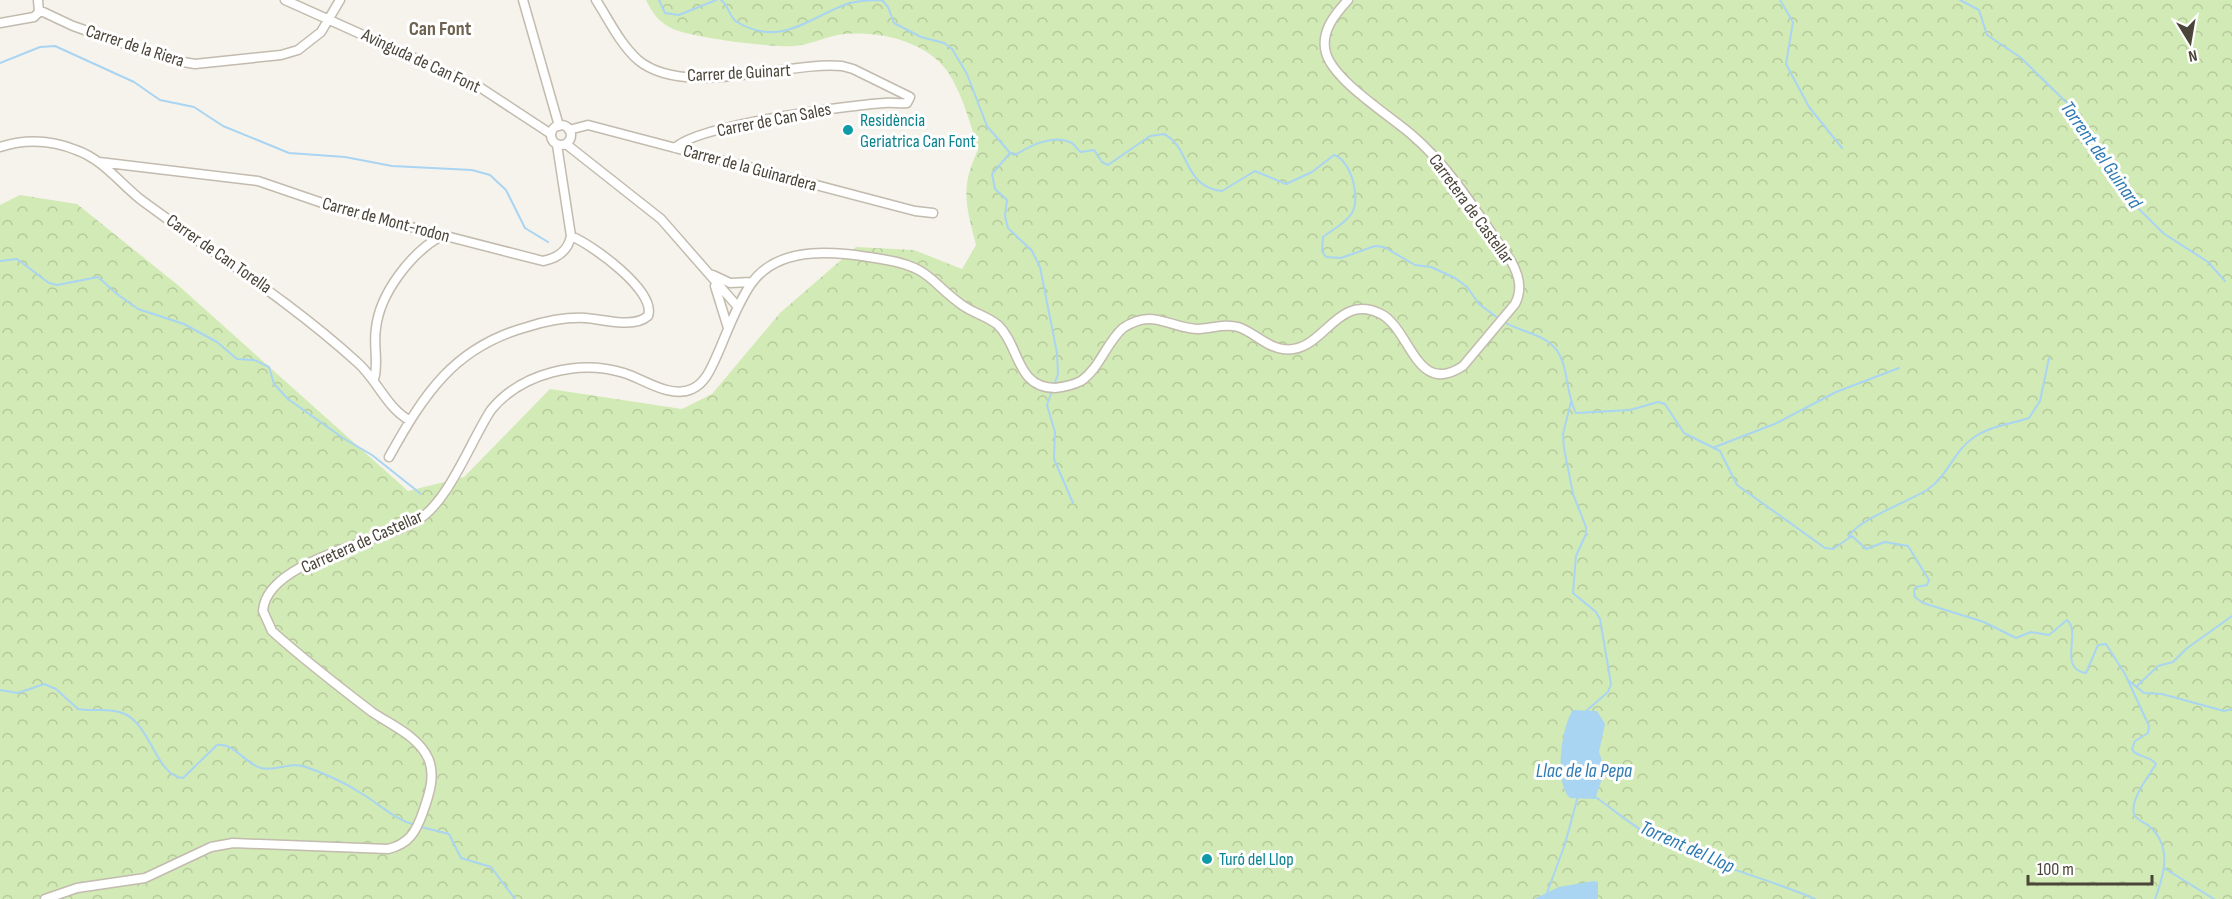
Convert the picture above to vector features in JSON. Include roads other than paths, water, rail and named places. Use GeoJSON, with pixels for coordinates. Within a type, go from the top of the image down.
{"type":"FeatureCollection","features":[{"type":"Feature","properties":{"kind":"street"},"geometry":{"type":"LineString","coordinates":[[0,23],[34,17],[39,10],[38,0]]}},
{"type":"Feature","properties":{"kind":"street","name":"Avinguda de Can Font"},"geometry":{"type":"LineString","coordinates":[[285,0],[481,88],[551,134]]}},
{"type":"Feature","properties":{"kind":"street"},"geometry":{"type":"LineString","coordinates":[[330,20],[340,0]]}},
{"type":"Feature","properties":{"kind":"street"},"geometry":{"type":"LineString","coordinates":[[523,0],[559,126]]}},
{"type":"Feature","properties":{"kind":"street","name":"Carrer de Guinart"},"geometry":{"type":"LineString","coordinates":[[596,0],[630,52],[643,63],[663,72],[691,77],[842,66],[853,69],[910,97]]}},
{"type":"Feature","properties":{"kind":"street","name":"Carretera de Castellar"},"geometry":{"type":"LineString","coordinates":[[45,899],[77,888],[146,878],[220,845],[262,843],[388,849],[404,844],[411,838],[417,830],[430,791],[432,773],[428,758],[415,740],[373,712],[272,631],[263,611],[271,589],[331,553],[404,527],[424,516],[440,498],[491,410],[502,398],[521,384],[549,374],[592,368],[625,373],[670,391],[689,390],[700,384],[708,374],[738,307],[752,282],[774,265],[796,255],[812,253],[886,260],[918,267],[934,278],[964,307],[998,326],[1009,341],[1023,372],[1034,383],[1049,388],[1077,383],[1088,374],[1123,328],[1131,322],[1150,318],[1195,329],[1234,326],[1271,345],[1287,350],[1306,345],[1346,312],[1364,309],[1380,313],[1392,321],[1422,367],[1441,374],[1451,373],[1462,366],[1518,298],[1520,285],[1515,269],[1440,162],[1414,136],[1345,80],[1329,60],[1324,37],[1333,19],[1348,0]]}},
{"type":"Feature","properties":{"kind":"street","name":"Carrer de la Riera"},"geometry":{"type":"LineString","coordinates":[[39,10],[73,26],[171,60],[195,64],[290,53],[310,42],[330,20]]}},
{"type":"Feature","properties":{"kind":"street","name":"Carrer de Can Sales"},"geometry":{"type":"LineString","coordinates":[[675,148],[685,139],[746,124],[886,102],[903,104],[907,103],[910,97]]}},
{"type":"Feature","properties":{"kind":"street","name":"Carrer de la Guinardera"},"geometry":{"type":"LineString","coordinates":[[569,130],[588,125],[933,213]]}},
{"type":"Feature","properties":{"kind":"street"},"geometry":{"type":"LineString","coordinates":[[559,126],[569,130],[571,137],[562,144]]}},
{"type":"Feature","properties":{"kind":"street"},"geometry":{"type":"LineString","coordinates":[[559,126],[551,134],[551,140],[562,144],[661,219],[738,307]]}},
{"type":"Feature","properties":{"kind":"street","name":"Carrer de Can Torella"},"geometry":{"type":"LineString","coordinates":[[0,147],[29,141],[49,143],[76,150],[99,162],[139,198],[272,291],[328,336],[374,379],[400,415],[409,420]]}},
{"type":"Feature","properties":{"kind":"street"},"geometry":{"type":"LineString","coordinates":[[389,457],[409,420],[441,376],[474,349],[498,336],[568,318],[631,322],[648,316],[648,305],[634,282],[590,246],[571,236],[562,144]]}},
{"type":"Feature","properties":{"kind":"street","name":"Carrer de Mont-rodon"},"geometry":{"type":"LineString","coordinates":[[99,162],[258,181],[337,208],[543,261],[561,254],[571,236]]}},
{"type":"Feature","properties":{"kind":"street"},"geometry":{"type":"LineString","coordinates":[[374,379],[376,327],[383,304],[406,268],[421,251],[441,236]]}},
{"type":"Feature","properties":{"kind":"street"},"geometry":{"type":"LineString","coordinates":[[708,272],[730,283],[752,282]]}},
{"type":"Feature","properties":{"kind":"street"},"geometry":{"type":"LineString","coordinates":[[708,272],[720,295],[728,329]]}},
{"type":"Feature","properties":{"kind":"water","name":"Llac de la Pepa"},"geometry":{"type":"Polygon","coordinates":[[[1573,710],[1597,711],[1605,724],[1599,752],[1605,770],[1595,799],[1570,798],[1562,781],[1561,755],[1565,729],[1573,710]]]}},
{"type":"Feature","properties":{"kind":"water"},"geometry":{"type":"Polygon","coordinates":[[[1598,882],[1598,899],[1534,899],[1559,887],[1598,882]]]}},
{"type":"Feature","properties":{"kind":"waterway","name":"Torrent del Guinard"},"geometry":{"type":"LineString","coordinates":[[659,0],[665,13],[679,15],[716,0]]}},
{"type":"Feature","properties":{"kind":"waterway","name":"Torrent del Guinard"},"geometry":{"type":"LineString","coordinates":[[721,0],[737,22],[768,32],[796,27],[850,3],[882,0],[888,7],[894,23],[921,37],[944,43],[952,49],[967,74],[987,126],[1010,153],[992,174],[995,189],[1007,200],[1005,216],[1008,228],[1032,251],[1040,267],[1057,353],[1058,374],[1047,405],[1055,432],[1054,459],[1073,503]]}},
{"type":"Feature","properties":{"kind":"waterway"},"geometry":{"type":"LineString","coordinates":[[1780,0],[1793,22],[1786,64],[1809,107],[1842,148]]}},
{"type":"Feature","properties":{"kind":"waterway","name":"Torrent del Guinard"},"geometry":{"type":"LineString","coordinates":[[1960,0],[1979,10],[1987,35],[2020,57],[2067,103],[2114,172],[2130,191],[2137,207],[2163,233],[2208,262],[2225,281]]}},
{"type":"Feature","properties":{"kind":"waterway"},"geometry":{"type":"LineString","coordinates":[[0,63],[40,47],[55,46],[134,82],[160,100],[194,107],[223,126],[289,153],[345,157],[392,166],[472,170],[490,175],[506,190],[525,228],[548,242]]}},
{"type":"Feature","properties":{"kind":"waterway","name":"Torrent del Guinard"},"geometry":{"type":"LineString","coordinates":[[1010,153],[1015,155],[1041,142],[1056,139],[1072,143],[1081,152],[1094,150],[1102,162],[1108,165],[1150,136],[1164,134],[1173,140],[1200,182],[1209,188],[1222,191],[1255,171],[1286,184],[1312,172],[1334,155],[1340,158],[1350,172],[1355,189],[1355,206],[1349,217],[1323,237],[1322,251],[1326,257],[1341,258],[1375,246],[1384,247],[1415,265],[1431,267],[1455,278],[1467,287],[1479,304],[1499,319]]}},
{"type":"Feature","properties":{"kind":"waterway"},"geometry":{"type":"LineString","coordinates":[[0,261],[17,259],[49,283],[57,285],[98,277],[138,309],[184,324],[217,342],[237,359],[254,360],[269,367],[274,384],[288,399],[343,438],[372,455],[421,494]]}},
{"type":"Feature","properties":{"kind":"waterway","name":"Torrent del Guinard"},"geometry":{"type":"LineString","coordinates":[[1504,322],[1543,339],[1559,353],[1576,413],[1630,410],[1658,402],[1665,404],[1684,433],[1720,451],[1737,485],[1825,548],[1833,549],[1852,536],[1866,549],[1885,542],[1908,546],[1929,580],[1927,585],[1916,587],[1914,590],[1915,597],[1923,603],[1984,622],[2016,638],[2031,632],[2049,635],[2067,620],[2072,633],[2073,665],[2077,670],[2086,673],[2098,645],[2106,644],[2125,674],[2149,726],[2148,733],[2135,741],[2132,749],[2156,764],[2137,795],[2134,814],[2156,834],[2164,851],[2164,870],[2155,899]]}},
{"type":"Feature","properties":{"kind":"waterway"},"geometry":{"type":"LineString","coordinates":[[1849,536],[1862,524],[1934,485],[1966,443],[1973,438],[1993,428],[2029,418],[2040,401],[2049,358]]}},
{"type":"Feature","properties":{"kind":"waterway"},"geometry":{"type":"LineString","coordinates":[[1715,447],[1777,423],[1836,392],[1899,368]]}},
{"type":"Feature","properties":{"kind":"waterway","name":"Torrent del Llop"},"geometry":{"type":"LineString","coordinates":[[1571,402],[1563,434],[1564,448],[1573,494],[1586,527],[1586,534],[1576,556],[1573,593],[1596,612],[1600,619],[1611,684],[1608,692],[1585,712]]}},
{"type":"Feature","properties":{"kind":"waterway"},"geometry":{"type":"LineString","coordinates":[[2137,686],[2158,666],[2173,662],[2186,649],[2232,616]]}},
{"type":"Feature","properties":{"kind":"waterway","name":"Torrent del Guinard"},"geometry":{"type":"LineString","coordinates":[[2129,681],[2144,693],[2162,694],[2224,711],[2232,709]]}},
{"type":"Feature","properties":{"kind":"waterway"},"geometry":{"type":"LineString","coordinates":[[0,690],[18,693],[44,684],[56,689],[78,709],[125,714],[141,729],[167,769],[183,778],[217,745],[223,745],[261,768],[272,769],[300,765],[336,779],[394,816],[415,825]]}},
{"type":"Feature","properties":{"kind":"waterway"},"geometry":{"type":"LineString","coordinates":[[1547,893],[1565,844],[1578,796]]}},
{"type":"Feature","properties":{"kind":"waterway","name":"Torrent del Llop"},"geometry":{"type":"LineString","coordinates":[[1594,796],[1644,832],[1671,846],[1815,899]]}},
{"type":"Feature","properties":{"kind":"waterway"},"geometry":{"type":"LineString","coordinates":[[421,827],[449,834],[461,858],[491,867],[515,899]]}},
{"type":"Feature","properties":{"kind":"waterway"},"geometry":{"type":"LineString","coordinates":[[2164,868],[2214,899]]}},
{"type":"Feature","properties":{"kind":"place","name":"Residència Geriatrica Can Font"},"geometry":{"type":"Point","coordinates":[848,130]}},
{"type":"Feature","properties":{"kind":"place","name":"Turó del Llop"},"geometry":{"type":"Point","coordinates":[1207,859]}},
{"type":"Feature","properties":{"kind":"district","name":"Can Font"},"geometry":{"type":"Point","coordinates":[440,29]}}]}
